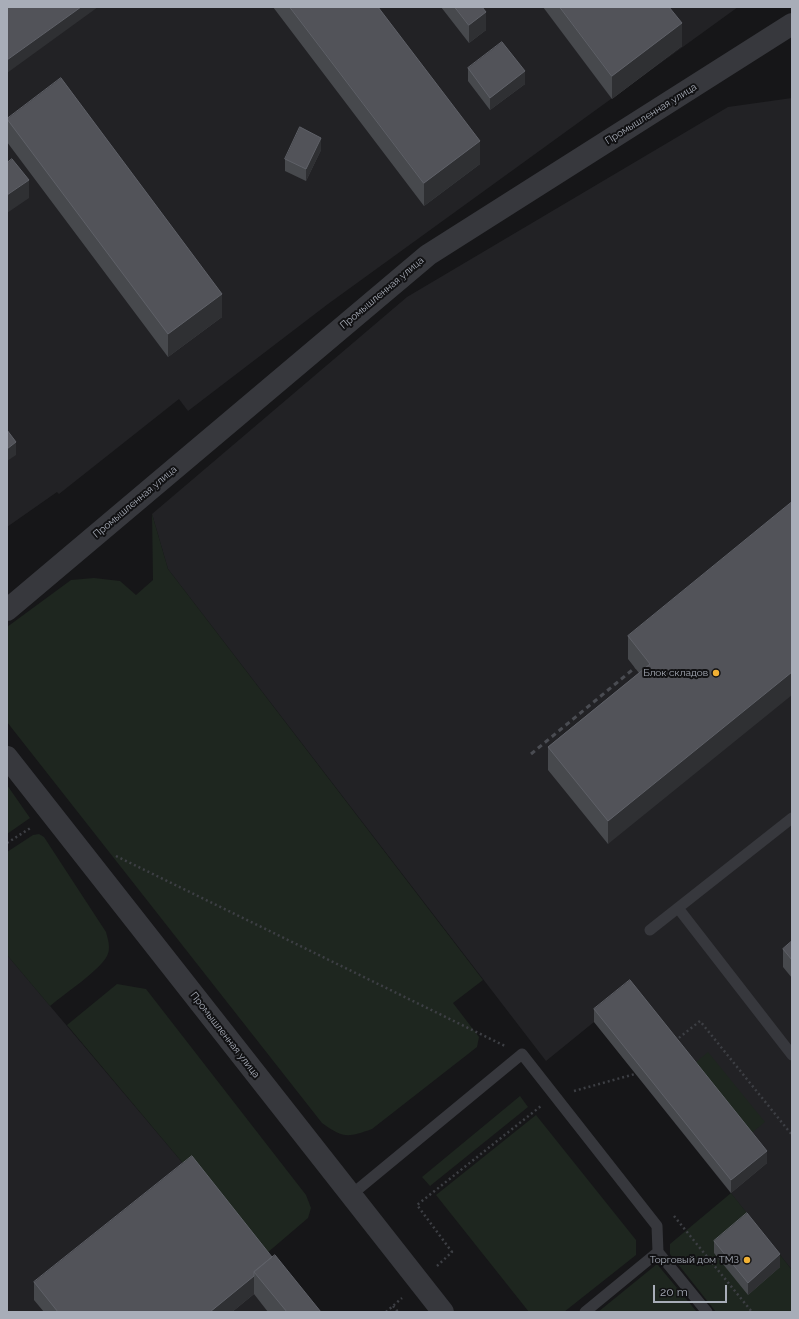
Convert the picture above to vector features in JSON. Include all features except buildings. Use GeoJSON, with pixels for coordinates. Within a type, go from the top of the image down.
{"type":"FeatureCollection","features":[{"type":"Feature","properties":{"kind":"street","name":"Промышленная улица"},"geometry":{"type":"LineString","coordinates":[[7,610],[428,255],[792,24]]}},
{"type":"Feature","properties":{"kind":"street","name":"Промышленная улица"},"geometry":{"type":"LineString","coordinates":[[7,757],[443,1312]]}},
{"type":"Feature","properties":{"kind":"lane"},"geometry":{"type":"LineString","coordinates":[[650,930],[792,818]]}},
{"type":"Feature","properties":{"kind":"lane"},"geometry":{"type":"LineString","coordinates":[[678,908],[792,1055]]}},
{"type":"Feature","properties":{"kind":"lane"},"geometry":{"type":"LineString","coordinates":[[351,1195],[522,1054],[657,1226],[658,1252],[707,1312]]}},
{"type":"Feature","properties":{"kind":"lane"},"geometry":{"type":"LineString","coordinates":[[585,1312],[658,1252]]}},
{"type":"Feature","properties":{"kind":"path"},"geometry":{"type":"LineString","coordinates":[[7,843],[35,825],[63,830]]}},
{"type":"Feature","properties":{"kind":"path"},"geometry":{"type":"LineString","coordinates":[[113,855],[522,1054]]}},
{"type":"Feature","properties":{"kind":"path"},"geometry":{"type":"LineString","coordinates":[[672,1044],[700,1021],[792,1135]]}},
{"type":"Feature","properties":{"kind":"path"},"geometry":{"type":"LineString","coordinates":[[386,1312],[452,1252],[417,1205],[555,1096],[635,1074]]}},
{"type":"Feature","properties":{"kind":"path"},"geometry":{"type":"LineString","coordinates":[[393,1306],[398,1312]]}},
{"type":"Feature","properties":{"kind":"shaded area"},"geometry":{"type":"Polygon","coordinates":[[[7,7],[738,7],[328,304],[188,411],[179,399],[59,494],[57,492],[7,527],[7,7]]]}},
{"type":"Feature","properties":{"kind":"shaded area"},"geometry":{"type":"Polygon","coordinates":[[[792,98],[792,1270],[594,1022],[546,1061],[168,569],[152,514],[407,297],[728,107],[792,98]]]}},
{"type":"Feature","properties":{"kind":"shaded area"},"geometry":{"type":"Polygon","coordinates":[[[152,514],[168,569],[483,980],[453,1003],[479,1037],[477,1047],[372,1129],[357,1134],[346,1135],[335,1132],[322,1123],[7,722],[7,627],[71,580],[94,578],[120,581],[136,595],[153,580],[152,514]]]}},
{"type":"Feature","properties":{"kind":"shaded area"},"geometry":{"type":"Polygon","coordinates":[[[7,785],[30,818],[7,834],[7,785]]]}},
{"type":"Feature","properties":{"kind":"shaded area"},"geometry":{"type":"Polygon","coordinates":[[[39,834],[44,837],[106,932],[109,947],[107,956],[97,968],[50,1006],[7,955],[7,852],[33,835],[39,834]]]}},
{"type":"Feature","properties":{"kind":"shaded area"},"geometry":{"type":"Polygon","coordinates":[[[7,955],[192,1174],[302,1312],[7,1312],[7,955]]]}},
{"type":"Feature","properties":{"kind":"shaded area"},"geometry":{"type":"Polygon","coordinates":[[[117,984],[146,989],[306,1195],[311,1208],[308,1218],[260,1259],[192,1174],[67,1025],[117,984]]]}},
{"type":"Feature","properties":{"kind":"shaded area"},"geometry":{"type":"Polygon","coordinates":[[[708,1052],[765,1122],[747,1137],[690,1067],[708,1052]]]}},
{"type":"Feature","properties":{"kind":"shaded area"},"geometry":{"type":"Polygon","coordinates":[[[520,1096],[528,1107],[430,1186],[422,1177],[520,1096]]]}},
{"type":"Feature","properties":{"kind":"shaded area"},"geometry":{"type":"Polygon","coordinates":[[[536,1115],[636,1240],[636,1255],[564,1312],[529,1312],[436,1195],[536,1115]]]}},
{"type":"Feature","properties":{"kind":"shaded area"},"geometry":{"type":"Polygon","coordinates":[[[731,1193],[792,1270],[792,1312],[716,1312],[670,1254],[670,1244],[731,1193]]]}},
{"type":"Feature","properties":{"kind":"shaded area"},"geometry":{"type":"Polygon","coordinates":[[[657,1264],[697,1312],[598,1312],[657,1264]]]}},
{"type":"Feature","properties":{"kind":"railway"},"geometry":{"type":"LineString","coordinates":[[531,754],[643,661]]}},
{"type":"Feature","properties":{"kind":"place","name":"Блок складов"},"geometry":{"type":"Point","coordinates":[716,673]}},
{"type":"Feature","properties":{"kind":"place","name":"Торговый дом ТМЗ"},"geometry":{"type":"Point","coordinates":[747,1260]}}]}
